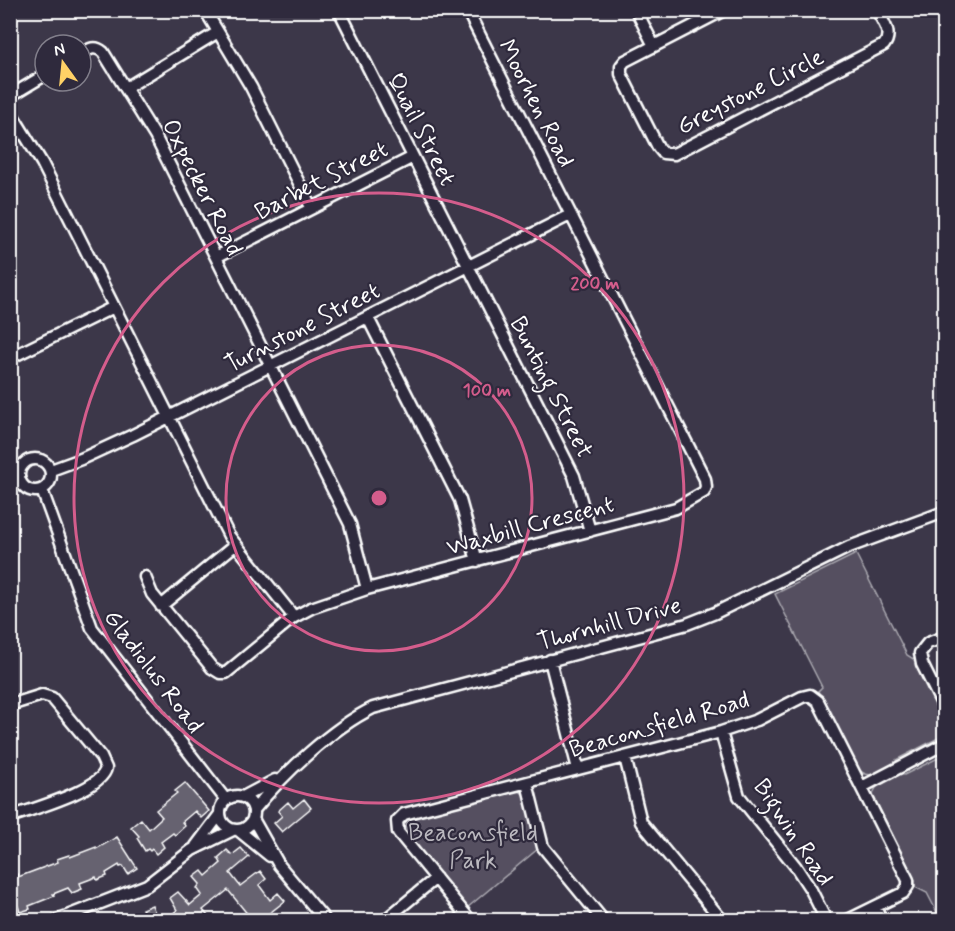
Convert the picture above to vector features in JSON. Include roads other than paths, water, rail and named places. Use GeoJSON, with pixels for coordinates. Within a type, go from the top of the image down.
{"type":"FeatureCollection","features":[{"type":"Feature","properties":{"kind":"street"},"geometry":{"type":"LineString","coordinates":[[205,10],[251,87],[311,207]]}},
{"type":"Feature","properties":{"kind":"street","name":"Quail Street"},"geometry":{"type":"LineString","coordinates":[[339,10],[467,266]]}},
{"type":"Feature","properties":{"kind":"street","name":"Moorhen Road"},"geometry":{"type":"LineString","coordinates":[[467,10],[570,215]]}},
{"type":"Feature","properties":{"kind":"street"},"geometry":{"type":"LineString","coordinates":[[636,10],[654,46]]}},
{"type":"Feature","properties":{"kind":"street","name":"Greystone Circle"},"geometry":{"type":"LineString","coordinates":[[724,10],[625,61],[620,69],[660,151],[670,155],[885,45],[888,41],[888,33],[877,10]]}},
{"type":"Feature","properties":{"kind":"street"},"geometry":{"type":"LineString","coordinates":[[126,88],[218,32]]}},
{"type":"Feature","properties":{"kind":"street","name":"Oxpecker Road"},"geometry":{"type":"LineString","coordinates":[[93,48],[101,50],[155,136],[350,524],[367,589]]}},
{"type":"Feature","properties":{"kind":"street"},"geometry":{"type":"LineString","coordinates":[[10,96],[33,82]]}},
{"type":"Feature","properties":{"kind":"street"},"geometry":{"type":"LineString","coordinates":[[10,111],[42,163],[235,545],[294,617]]}},
{"type":"Feature","properties":{"kind":"street","name":"Barbet Street"},"geometry":{"type":"LineString","coordinates":[[216,257],[413,157]]}},
{"type":"Feature","properties":{"kind":"street","name":"Turnstone Street"},"geometry":{"type":"LineString","coordinates":[[51,470],[81,459],[271,367],[570,215]]}},
{"type":"Feature","properties":{"kind":"street","name":"Waxbill Crescent"},"geometry":{"type":"LineString","coordinates":[[161,606],[212,668],[223,673],[230,671],[294,617],[311,608],[367,589],[676,508],[703,494],[706,483],[570,215]]}},
{"type":"Feature","properties":{"kind":"street","name":"Bunting Street"},"geometry":{"type":"LineString","coordinates":[[467,266],[573,476],[590,531]]}},
{"type":"Feature","properties":{"kind":"street"},"geometry":{"type":"LineString","coordinates":[[10,358],[114,307]]}},
{"type":"Feature","properties":{"kind":"street"},"geometry":{"type":"LineString","coordinates":[[368,318],[460,500],[477,561]]}},
{"type":"Feature","properties":{"kind":"street"},"geometry":{"type":"LineString","coordinates":[[33,459],[44,461],[51,470],[50,482],[42,490],[31,491],[15,481],[23,463],[33,459]]}},
{"type":"Feature","properties":{"kind":"street","name":"Gladiolus Road"},"geometry":{"type":"LineString","coordinates":[[42,490],[92,628],[226,800]]}},
{"type":"Feature","properties":{"kind":"street","name":"Thornhill Drive"},"geometry":{"type":"LineString","coordinates":[[243,797],[288,772],[354,718],[373,708],[700,620],[849,547],[945,512]]}},
{"type":"Feature","properties":{"kind":"street"},"geometry":{"type":"LineString","coordinates":[[145,577],[148,590],[161,606],[235,545]]}},
{"type":"Feature","properties":{"kind":"street"},"geometry":{"type":"LineString","coordinates":[[945,637],[928,643],[920,653],[922,664],[945,708]]}},
{"type":"Feature","properties":{"kind":"street"},"geometry":{"type":"LineString","coordinates":[[550,660],[579,769]]}},
{"type":"Feature","properties":{"kind":"street"},"geometry":{"type":"LineString","coordinates":[[10,705],[42,695],[49,696],[103,760],[106,768],[103,777],[91,787],[10,817]]}},
{"type":"Feature","properties":{"kind":"street","name":"Beaconsfield Road"},"geometry":{"type":"LineString","coordinates":[[470,921],[398,832],[396,825],[400,817],[411,812],[721,732],[751,722],[810,695],[818,701],[909,883],[906,891],[848,921]]}},
{"type":"Feature","properties":{"kind":"street","name":"Bigwin Road"},"geometry":{"type":"LineString","coordinates":[[721,732],[739,796],[796,867],[811,890],[826,921]]}},
{"type":"Feature","properties":{"kind":"street"},"geometry":{"type":"LineString","coordinates":[[862,787],[945,744]]}},
{"type":"Feature","properties":{"kind":"street"},"geometry":{"type":"LineString","coordinates":[[625,757],[641,822],[722,921]]}},
{"type":"Feature","properties":{"kind":"street","name":"Thornhill Drive"},"geometry":{"type":"LineString","coordinates":[[253,815],[288,772]]}},
{"type":"Feature","properties":{"kind":"street"},"geometry":{"type":"LineString","coordinates":[[527,783],[543,847],[603,921]]}},
{"type":"Feature","properties":{"kind":"street"},"geometry":{"type":"LineString","coordinates":[[192,850],[220,814],[226,800],[232,797],[243,797],[248,800],[253,815],[279,865],[325,921]]}},
{"type":"Feature","properties":{"kind":"street"},"geometry":{"type":"LineString","coordinates":[[220,814],[224,824],[279,865]]}},
{"type":"Feature","properties":{"kind":"street"},"geometry":{"type":"LineString","coordinates":[[57,921],[147,885],[192,850],[248,826],[253,815]]}},
{"type":"Feature","properties":{"kind":"street"},"geometry":{"type":"LineString","coordinates":[[385,921],[436,879]]}},
{"type":"Feature","properties":{"kind":"street"},"geometry":{"type":"LineString","coordinates":[[874,908],[881,921]]}},
{"type":"Feature","properties":{"kind":"park label","name":"Beaconsfield Park"},"geometry":{"type":"Point","coordinates":[473,846]}}]}
